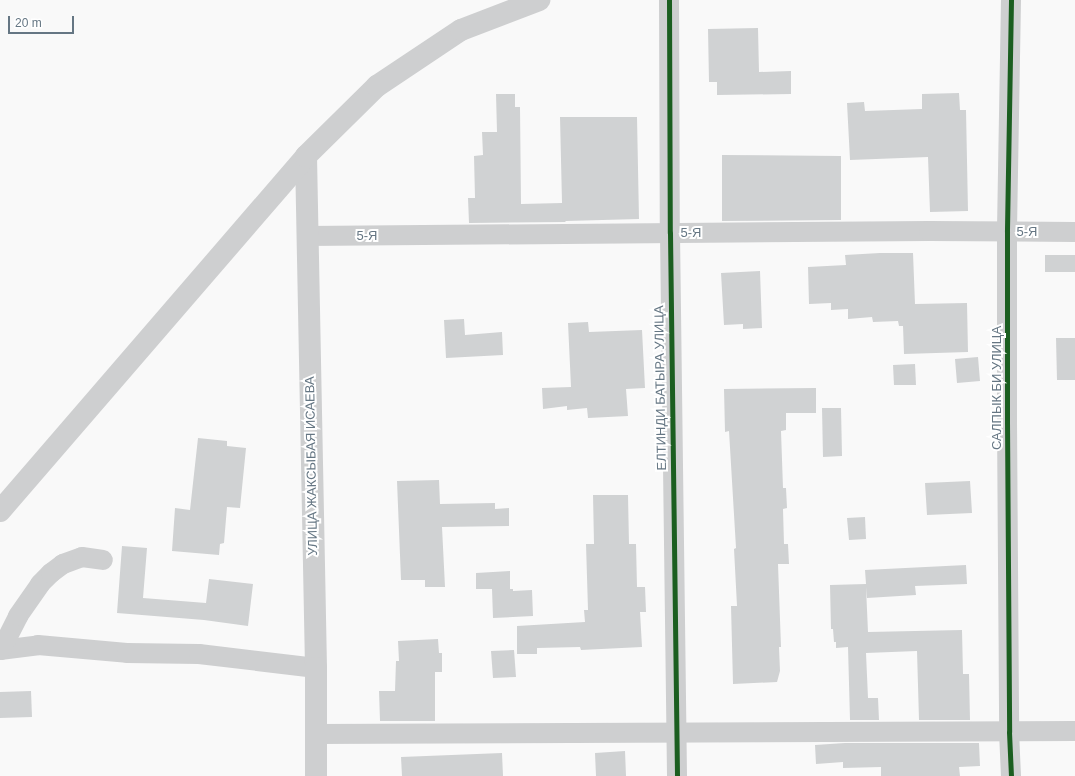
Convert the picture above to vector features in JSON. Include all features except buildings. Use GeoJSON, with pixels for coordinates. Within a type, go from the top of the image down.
{"type":"FeatureCollection","features":[{"type":"Feature","properties":{"kind":"street"},"geometry":{"type":"LineString","coordinates":[[0,511],[306,156],[384,81],[461,30],[539,0]]}},
{"type":"Feature","properties":{"kind":"street","name":"ЕЛТИНДИ БАТЫРА УЛИЦА"},"geometry":{"type":"LineString","coordinates":[[669,0],[670,233],[677,776]]}},
{"type":"Feature","properties":{"kind":"street","name":"САЛПЫК БИ УЛИЦА"},"geometry":{"type":"LineString","coordinates":[[1011,0],[1007,232],[1009,732],[1011,776]]}},
{"type":"Feature","properties":{"kind":"street","name":"УЛИЦА ЖАКСЫБАЯ ИСАЕВА"},"geometry":{"type":"LineString","coordinates":[[306,156],[316,668],[316,776]]}},
{"type":"Feature","properties":{"kind":"street","name":"5-Я"},"geometry":{"type":"LineString","coordinates":[[307,236],[1075,232]]}},
{"type":"Feature","properties":{"kind":"street"},"geometry":{"type":"LineString","coordinates":[[1,650],[18,616],[40,584],[51,573],[63,564],[82,557],[103,560]]}},
{"type":"Feature","properties":{"kind":"street"},"geometry":{"type":"LineString","coordinates":[[1,650],[38,645],[128,653],[199,654],[316,668]]}},
{"type":"Feature","properties":{"kind":"street"},"geometry":{"type":"LineString","coordinates":[[316,734],[677,731],[1075,731]]}},
{"type":"Feature","properties":{"kind":"cycle path"},"geometry":{"type":"LineString","coordinates":[[669,0],[670,233],[677,776]]}},
{"type":"Feature","properties":{"kind":"cycle path"},"geometry":{"type":"LineString","coordinates":[[1011,0],[1007,232],[1009,732],[1011,776]]}}]}
